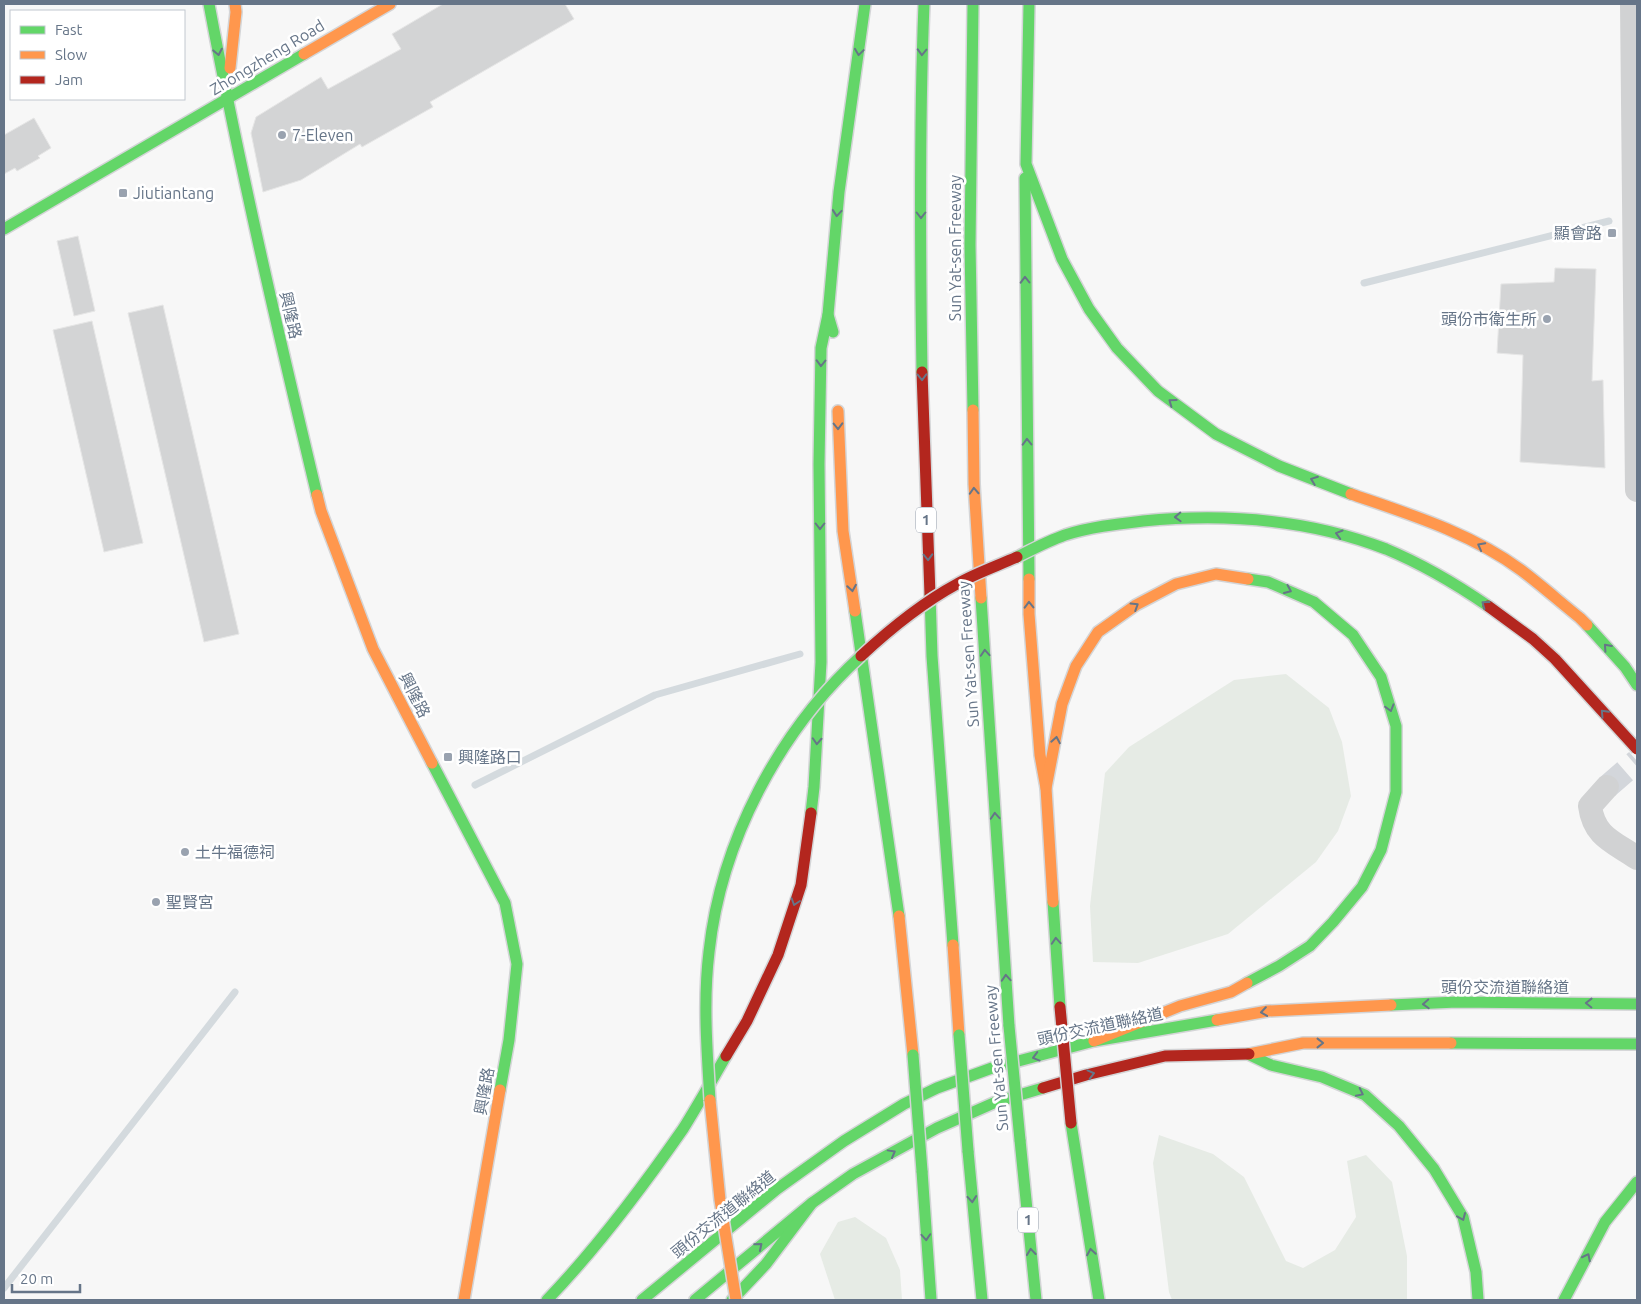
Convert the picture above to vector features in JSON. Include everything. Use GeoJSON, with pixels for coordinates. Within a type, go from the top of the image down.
{"type":"FeatureCollection","features":[{"type":"Feature","properties":{"kind":"main road","name":"興隆路"},"geometry":{"type":"LineString","coordinates":[[209,4],[227,99],[275,321],[321,512],[373,649],[504,903],[517,964],[510,1040],[464,1300]]}},
{"type":"Feature","properties":{"kind":"main road"},"geometry":{"type":"LineString","coordinates":[[227,99],[236,4]]}},
{"type":"Feature","properties":{"kind":"main road","name":"Zhongzheng Road"},"geometry":{"type":"LineString","coordinates":[[4,229],[390,4]]}},
{"type":"Feature","properties":{"kind":"main road"},"geometry":{"type":"LineString","coordinates":[[547,1300],[570,1276],[629,1202],[683,1128],[747,1021],[778,955],[801,885],[814,787],[821,662],[819,464],[821,358],[828,315],[839,192],[865,4]]}},
{"type":"Feature","properties":{"kind":"main road","name":"Sun Yat-sen Freeway"},"geometry":{"type":"LineString","coordinates":[[924,4],[921,78],[920,253],[924,451],[932,656],[968,1151],[982,1300]]}},
{"type":"Feature","properties":{"kind":"main road","name":"Sun Yat-sen Freeway"},"geometry":{"type":"LineString","coordinates":[[973,4],[970,245],[974,484],[1009,1026],[1036,1300]]}},
{"type":"Feature","properties":{"kind":"main road"},"geometry":{"type":"LineString","coordinates":[[1029,4],[1024,206],[1029,614],[1040,755],[1046,788],[1060,1007],[1071,1123],[1099,1300]]}},
{"type":"Feature","properties":{"kind":"main road"},"geometry":{"type":"LineString","coordinates":[[1026,164],[1062,259],[1088,309],[1116,348],[1158,391],[1216,434],[1279,466],[1343,491],[1428,520],[1482,546],[1520,569],[1580,618],[1625,667],[1637,685]]}},
{"type":"Feature","properties":{"kind":"main road"},"geometry":{"type":"LineString","coordinates":[[828,315],[837,344]]}},
{"type":"Feature","properties":{"kind":"main road"},"geometry":{"type":"LineString","coordinates":[[838,399],[843,531],[899,918],[913,1055],[931,1300]]}},
{"type":"Feature","properties":{"kind":"main road"},"geometry":{"type":"LineString","coordinates":[[736,1300],[725,1237],[708,1075],[706,978],[712,930],[738,835],[786,742],[824,693],[857,658],[899,622],[955,585],[1058,538],[1108,525],[1163,518],[1215,516],[1274,521],[1336,532],[1388,550],[1444,578],[1482,601],[1553,657],[1637,749]]}},
{"type":"Feature","properties":{"kind":"main road"},"geometry":{"type":"LineString","coordinates":[[1046,788],[1062,704],[1076,666],[1098,632],[1136,605],[1176,584],[1216,574],[1268,582],[1314,602],[1346,629],[1382,677],[1396,726],[1396,792],[1381,850],[1362,887],[1310,946],[1279,966],[1231,992],[1180,1006],[1094,1041]]}},
{"type":"Feature","properties":{"kind":"main road","name":"頭份交流道聯絡道"},"geometry":{"type":"LineString","coordinates":[[642,1300],[777,1189],[844,1141],[904,1104],[937,1088],[992,1068],[1094,1041],[1268,1010],[1457,1002],[1637,1004]]}},
{"type":"Feature","properties":{"kind":"main road"},"geometry":{"type":"LineString","coordinates":[[695,1300],[812,1203],[870,1164],[937,1128],[996,1102],[1086,1075],[1165,1056],[1248,1054],[1303,1042],[1637,1044]]}},
{"type":"Feature","properties":{"kind":"main road"},"geometry":{"type":"LineString","coordinates":[[1248,1054],[1271,1065],[1322,1077],[1365,1095],[1399,1126],[1434,1169],[1463,1217],[1476,1272],[1478,1300]]}},
{"type":"Feature","properties":{"kind":"main road"},"geometry":{"type":"LineString","coordinates":[[1564,1300],[1605,1222],[1637,1182]]}},
{"type":"Feature","properties":{"kind":"main road"},"geometry":{"type":"LineString","coordinates":[[732,1300],[766,1264],[812,1203]]}},
{"type":"Feature","properties":{"kind":"street"},"geometry":{"type":"LineString","coordinates":[[1632,4],[1637,490]]}},
{"type":"Feature","properties":{"kind":"street"},"geometry":{"type":"LineString","coordinates":[[1607,787],[1590,806],[1592,820],[1599,832],[1637,858]]}},
{"type":"Feature","properties":{"kind":"shaded area"},"geometry":{"type":"Polygon","coordinates":[[[1286,674],[1329,708],[1342,742],[1351,796],[1338,831],[1316,862],[1228,934],[1138,963],[1093,962],[1090,906],[1105,773],[1129,747],[1234,680],[1286,674]]]}},
{"type":"Feature","properties":{"kind":"shaded area"},"geometry":{"type":"Polygon","coordinates":[[[1159,1135],[1213,1154],[1244,1177],[1286,1261],[1303,1268],[1335,1250],[1356,1217],[1347,1161],[1366,1155],[1392,1182],[1407,1256],[1407,1300],[1172,1300],[1169,1292],[1153,1163],[1159,1135]]]}},
{"type":"Feature","properties":{"kind":"shaded area"},"geometry":{"type":"Polygon","coordinates":[[[855,1217],[886,1238],[900,1270],[902,1300],[835,1300],[820,1254],[838,1222],[855,1217]]]}},
{"type":"Feature","properties":{"kind":"building"},"geometry":{"type":"Polygon","coordinates":[[[443,4],[565,4],[574,19],[430,102],[433,107],[362,147],[360,144],[301,180],[263,192],[251,133],[256,117],[321,77],[328,89],[401,49],[392,34],[443,4]]]}},
{"type":"Feature","properties":{"kind":"building"},"geometry":{"type":"Polygon","coordinates":[[[34,118],[51,148],[38,156],[40,158],[17,171],[15,168],[4,174],[4,135],[34,118]]]}},
{"type":"Feature","properties":{"kind":"building"},"geometry":{"type":"Polygon","coordinates":[[[78,236],[95,311],[74,316],[57,241],[78,236]]]}},
{"type":"Feature","properties":{"kind":"building"},"geometry":{"type":"Polygon","coordinates":[[[1555,268],[1596,269],[1592,381],[1603,380],[1605,468],[1520,462],[1523,355],[1497,353],[1501,284],[1554,282],[1555,268]]]}},
{"type":"Feature","properties":{"kind":"building"},"geometry":{"type":"Polygon","coordinates":[[[163,305],[239,634],[204,642],[128,313],[163,305]]]}},
{"type":"Feature","properties":{"kind":"building"},"geometry":{"type":"Polygon","coordinates":[[[92,321],[143,543],[104,552],[53,330],[92,321]]]}},
{"type":"Feature","properties":{"kind":"waterway"},"geometry":{"type":"LineString","coordinates":[[1364,283],[1609,221]]}},
{"type":"Feature","properties":{"kind":"waterway"},"geometry":{"type":"LineString","coordinates":[[475,785],[655,695],[800,654]]}},
{"type":"Feature","properties":{"kind":"waterway"},"geometry":{"type":"LineString","coordinates":[[4,1288],[235,992]]}},
{"type":"Feature","properties":{"kind":"tunnel"},"geometry":{"type":"LineString","coordinates":[[1607,787],[1637,761]]}},
{"type":"Feature","properties":{"kind":"traffic: fast"},"geometry":{"type":"LineString","coordinates":[[209,4],[260,250],[317,495]]}},
{"type":"Feature","properties":{"kind":"traffic: fast"},"geometry":{"type":"LineString","coordinates":[[833,332],[828,315],[839,192],[865,4]]}},
{"type":"Feature","properties":{"kind":"traffic: fast"},"geometry":{"type":"LineString","coordinates":[[922,372],[920,188],[924,4]]}},
{"type":"Feature","properties":{"kind":"traffic: fast"},"geometry":{"type":"LineString","coordinates":[[973,4],[970,245],[973,410]]}},
{"type":"Feature","properties":{"kind":"traffic: fast"},"geometry":{"type":"LineString","coordinates":[[1029,4],[1026,164],[1062,259],[1089,309],[1117,348],[1158,391],[1216,434],[1279,466],[1351,494]]}},
{"type":"Feature","properties":{"kind":"traffic: fast"},"geometry":{"type":"LineString","coordinates":[[4,229],[304,54]]}},
{"type":"Feature","properties":{"kind":"traffic: fast"},"geometry":{"type":"LineString","coordinates":[[1025,178],[1029,579]]}},
{"type":"Feature","properties":{"kind":"traffic: fast"},"geometry":{"type":"LineString","coordinates":[[811,813],[821,662],[819,464],[821,348],[828,315]]}},
{"type":"Feature","properties":{"kind":"traffic: fast"},"geometry":{"type":"LineString","coordinates":[[1017,557],[1065,535],[1113,525],[1143,521],[1205,518],[1266,521],[1327,531],[1386,549],[1413,561],[1488,606]]}},
{"type":"Feature","properties":{"kind":"traffic: fast"},"geometry":{"type":"LineString","coordinates":[[1247,983],[1279,966],[1310,946],[1362,887],[1381,850],[1396,792],[1396,726],[1381,677],[1353,635],[1314,602],[1268,582],[1248,579]]}},
{"type":"Feature","properties":{"kind":"traffic: fast"},"geometry":{"type":"LineString","coordinates":[[930,595],[932,656],[953,945]]}},
{"type":"Feature","properties":{"kind":"traffic: fast"},"geometry":{"type":"LineString","coordinates":[[981,598],[1009,1026]]}},
{"type":"Feature","properties":{"kind":"traffic: fast"},"geometry":{"type":"LineString","coordinates":[[855,611],[899,916]]}},
{"type":"Feature","properties":{"kind":"traffic: fast"},"geometry":{"type":"LineString","coordinates":[[1587,625],[1625,667],[1637,685]]}},
{"type":"Feature","properties":{"kind":"traffic: fast"},"geometry":{"type":"LineString","coordinates":[[710,1100],[706,1026],[707,970],[716,910],[726,869],[741,829],[759,790],[780,753],[804,718],[831,686],[861,656]]}},
{"type":"Feature","properties":{"kind":"traffic: fast"},"geometry":{"type":"LineString","coordinates":[[432,763],[505,903],[517,964],[509,1040],[500,1090]]}},
{"type":"Feature","properties":{"kind":"traffic: fast"},"geometry":{"type":"LineString","coordinates":[[1053,902],[1060,1007]]}},
{"type":"Feature","properties":{"kind":"traffic: fast"},"geometry":{"type":"LineString","coordinates":[[1391,1005],[1457,1002],[1637,1004]]}},
{"type":"Feature","properties":{"kind":"traffic: fast"},"geometry":{"type":"LineString","coordinates":[[642,1300],[777,1189],[844,1141],[904,1104],[937,1088],[992,1068],[1094,1041],[1217,1020]]}},
{"type":"Feature","properties":{"kind":"traffic: fast"},"geometry":{"type":"LineString","coordinates":[[1009,1026],[1020,1140]]}},
{"type":"Feature","properties":{"kind":"traffic: fast"},"geometry":{"type":"LineString","coordinates":[[959,1035],[968,1151]]}},
{"type":"Feature","properties":{"kind":"traffic: fast"},"geometry":{"type":"LineString","coordinates":[[1451,1043],[1637,1044]]}},
{"type":"Feature","properties":{"kind":"traffic: fast"},"geometry":{"type":"LineString","coordinates":[[1248,1054],[1271,1065],[1322,1077],[1365,1095],[1399,1126],[1434,1169],[1463,1217],[1476,1272],[1478,1300]]}},
{"type":"Feature","properties":{"kind":"traffic: fast"},"geometry":{"type":"LineString","coordinates":[[913,1055],[922,1171]]}},
{"type":"Feature","properties":{"kind":"traffic: fast"},"geometry":{"type":"LineString","coordinates":[[547,1300],[601,1239],[651,1173],[683,1129],[726,1056]]}},
{"type":"Feature","properties":{"kind":"traffic: fast"},"geometry":{"type":"LineString","coordinates":[[695,1300],[812,1203],[853,1174],[937,1128],[996,1102],[1043,1088]]}},
{"type":"Feature","properties":{"kind":"traffic: fast"},"geometry":{"type":"LineString","coordinates":[[1071,1123],[1099,1300]]}},
{"type":"Feature","properties":{"kind":"traffic: fast"},"geometry":{"type":"LineString","coordinates":[[1020,1140],[1036,1300]]}},
{"type":"Feature","properties":{"kind":"traffic: fast"},"geometry":{"type":"LineString","coordinates":[[968,1151],[982,1300]]}},
{"type":"Feature","properties":{"kind":"traffic: fast"},"geometry":{"type":"LineString","coordinates":[[922,1171],[931,1300]]}},
{"type":"Feature","properties":{"kind":"traffic: fast"},"geometry":{"type":"LineString","coordinates":[[1564,1300],[1605,1222],[1637,1182]]}},
{"type":"Feature","properties":{"kind":"traffic: fast"},"geometry":{"type":"LineString","coordinates":[[732,1300],[766,1264],[812,1203]]}},
{"type":"Feature","properties":{"kind":"traffic: slow"},"geometry":{"type":"LineString","coordinates":[[230,68],[236,12],[235,4]]}},
{"type":"Feature","properties":{"kind":"traffic: slow"},"geometry":{"type":"LineString","coordinates":[[304,54],[390,4]]}},
{"type":"Feature","properties":{"kind":"traffic: slow"},"geometry":{"type":"LineString","coordinates":[[973,410],[974,484],[981,598]]}},
{"type":"Feature","properties":{"kind":"traffic: slow"},"geometry":{"type":"LineString","coordinates":[[838,411],[843,531],[855,611]]}},
{"type":"Feature","properties":{"kind":"traffic: slow"},"geometry":{"type":"LineString","coordinates":[[1351,494],[1439,526],[1481,545],[1521,570],[1587,625]]}},
{"type":"Feature","properties":{"kind":"traffic: slow"},"geometry":{"type":"LineString","coordinates":[[317,495],[321,511],[373,649],[432,763]]}},
{"type":"Feature","properties":{"kind":"traffic: slow"},"geometry":{"type":"LineString","coordinates":[[1046,788],[1062,704],[1076,666],[1098,632],[1136,605],[1176,584],[1216,574],[1248,579]]}},
{"type":"Feature","properties":{"kind":"traffic: slow"},"geometry":{"type":"LineString","coordinates":[[1029,579],[1029,614],[1040,755],[1046,788],[1053,902]]}},
{"type":"Feature","properties":{"kind":"traffic: slow"},"geometry":{"type":"LineString","coordinates":[[899,916],[913,1055]]}},
{"type":"Feature","properties":{"kind":"traffic: slow"},"geometry":{"type":"LineString","coordinates":[[953,945],[959,1035]]}},
{"type":"Feature","properties":{"kind":"traffic: slow"},"geometry":{"type":"LineString","coordinates":[[1094,1041],[1180,1006],[1231,992],[1247,983]]}},
{"type":"Feature","properties":{"kind":"traffic: slow"},"geometry":{"type":"LineString","coordinates":[[1217,1020],[1268,1011],[1391,1005]]}},
{"type":"Feature","properties":{"kind":"traffic: slow"},"geometry":{"type":"LineString","coordinates":[[1249,1054],[1303,1043],[1451,1043]]}},
{"type":"Feature","properties":{"kind":"traffic: slow"},"geometry":{"type":"LineString","coordinates":[[464,1300],[500,1090]]}},
{"type":"Feature","properties":{"kind":"traffic: slow"},"geometry":{"type":"LineString","coordinates":[[710,1100],[720,1200],[736,1300]]}},
{"type":"Feature","properties":{"kind":"traffic: jam"},"geometry":{"type":"LineString","coordinates":[[922,372],[930,595]]}},
{"type":"Feature","properties":{"kind":"traffic: jam"},"geometry":{"type":"LineString","coordinates":[[861,656],[895,626],[931,599],[964,580],[1017,557]]}},
{"type":"Feature","properties":{"kind":"traffic: jam"},"geometry":{"type":"LineString","coordinates":[[1488,606],[1533,639],[1555,659],[1637,749]]}},
{"type":"Feature","properties":{"kind":"traffic: jam"},"geometry":{"type":"LineString","coordinates":[[726,1056],[747,1021],[778,955],[801,885],[811,813]]}},
{"type":"Feature","properties":{"kind":"traffic: jam"},"geometry":{"type":"LineString","coordinates":[[1060,1007],[1071,1123]]}},
{"type":"Feature","properties":{"kind":"traffic: jam"},"geometry":{"type":"LineString","coordinates":[[1043,1088],[1086,1075],[1165,1056],[1249,1054]]}},
{"type":"Feature","properties":{"kind":"place","name":"7-Eleven"},"geometry":{"type":"Point","coordinates":[282,135]}},
{"type":"Feature","properties":{"kind":"place","name":"Jiutiantang"},"geometry":{"type":"Point","coordinates":[123,193]}},
{"type":"Feature","properties":{"kind":"place","name":"顯會路"},"geometry":{"type":"Point","coordinates":[1612,233]}},
{"type":"Feature","properties":{"kind":"place","name":"頭份市衛生所"},"geometry":{"type":"Point","coordinates":[1547,319]}},
{"type":"Feature","properties":{"kind":"place","name":"興隆路口"},"geometry":{"type":"Point","coordinates":[448,757]}},
{"type":"Feature","properties":{"kind":"place","name":"土牛福德祠"},"geometry":{"type":"Point","coordinates":[185,852]}},
{"type":"Feature","properties":{"kind":"place","name":"聖賢宮"},"geometry":{"type":"Point","coordinates":[156,902]}}]}
